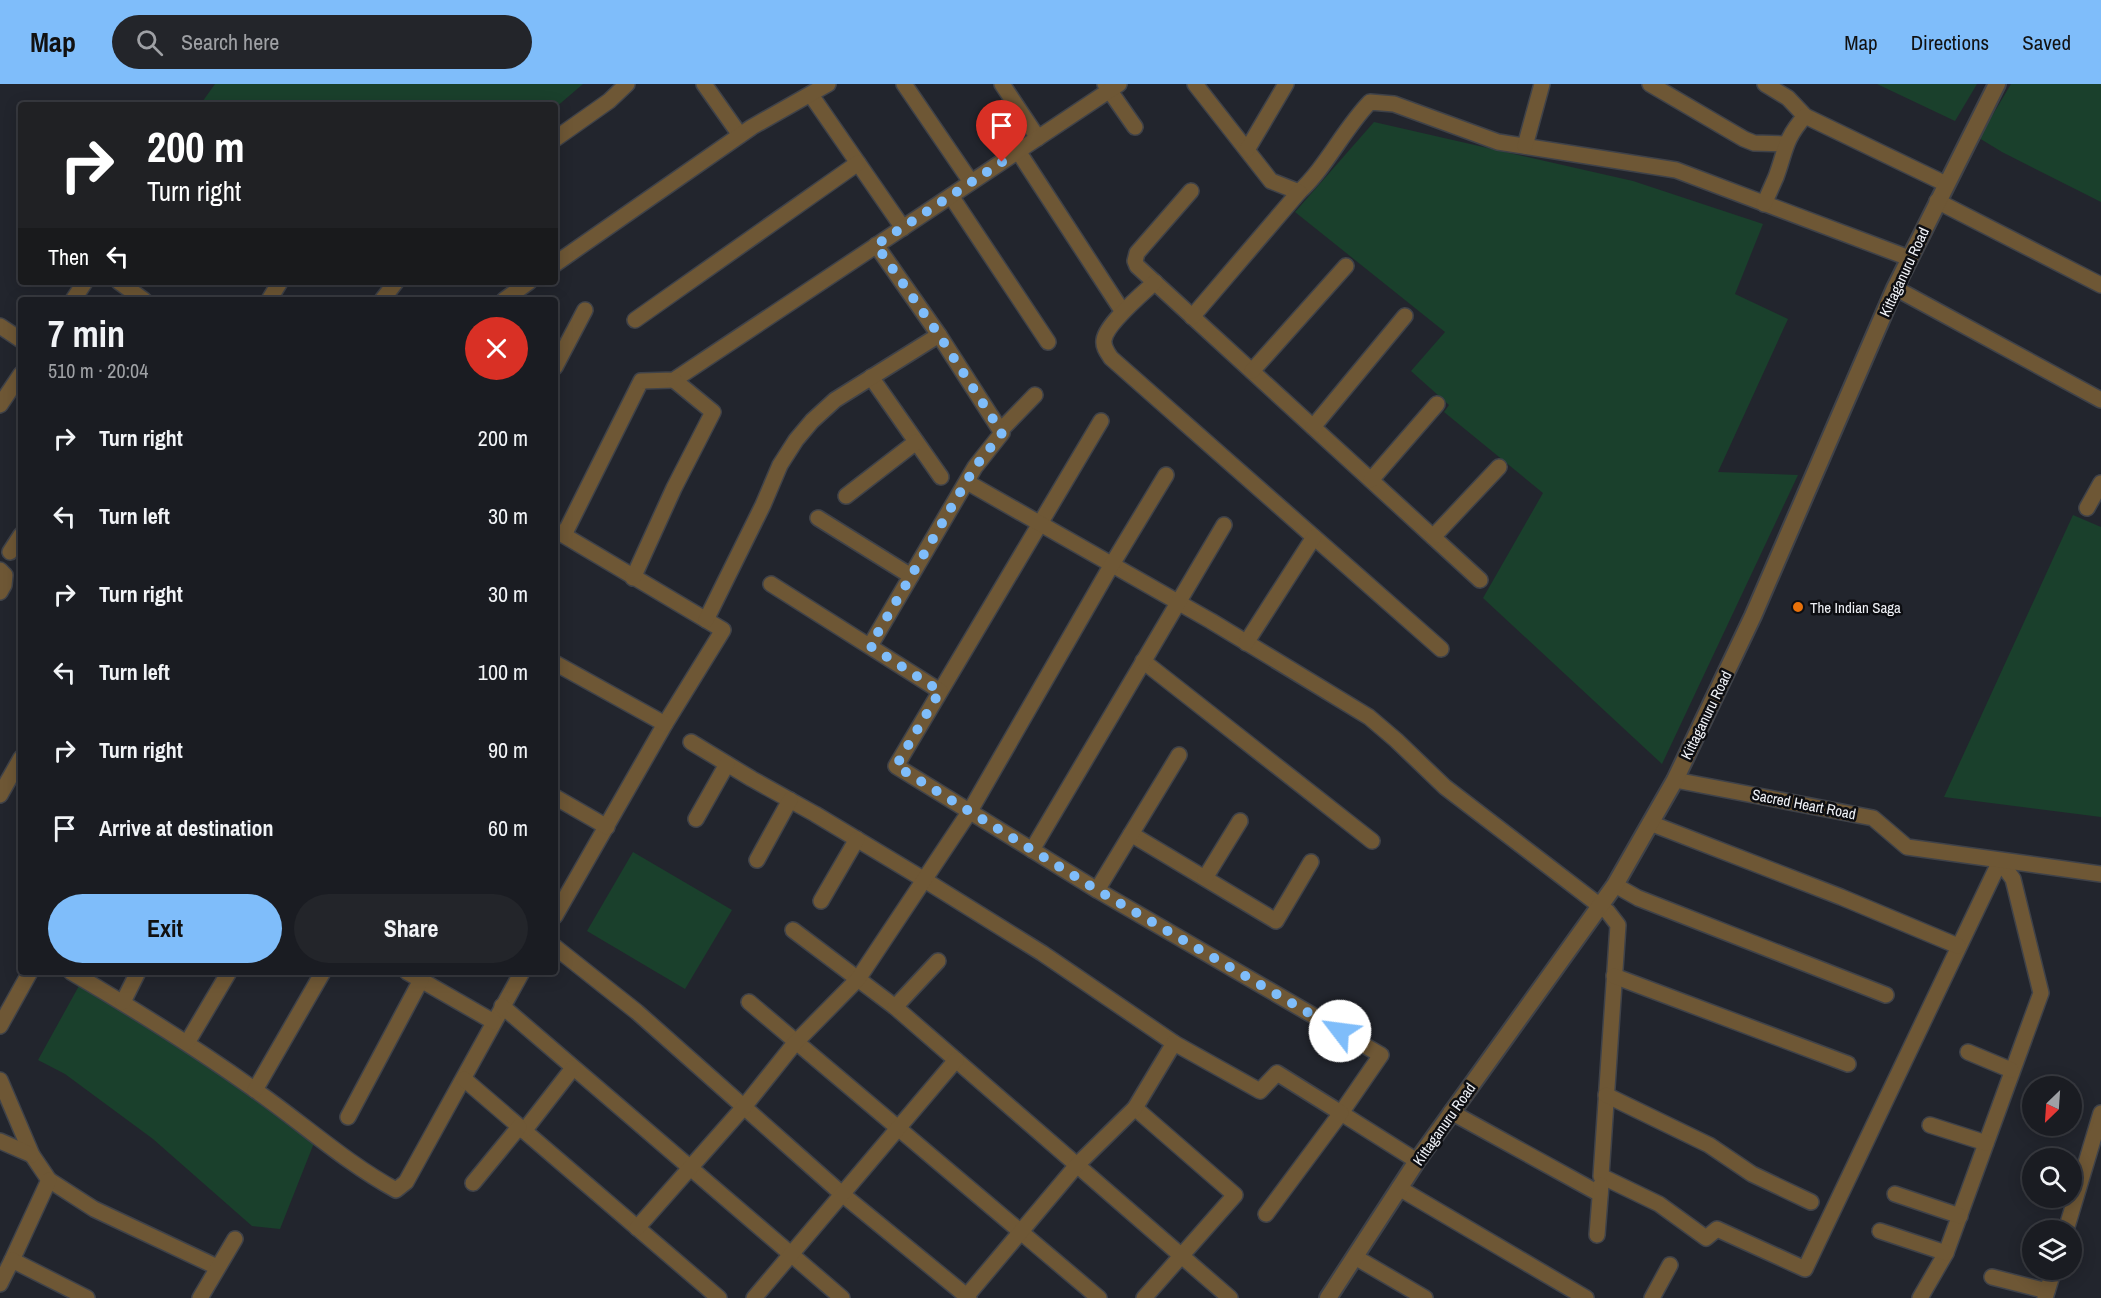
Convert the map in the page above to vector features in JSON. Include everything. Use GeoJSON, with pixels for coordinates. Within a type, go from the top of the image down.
{"type":"FeatureCollection","features":[{"type":"Feature","properties":{"kind":"street"},"geometry":{"type":"LineString","coordinates":[[558,137],[609,101],[627,84]]}},
{"type":"Feature","properties":{"kind":"street"},"geometry":{"type":"LineString","coordinates":[[704,84],[740,135]]}},
{"type":"Feature","properties":{"kind":"street"},"geometry":{"type":"LineString","coordinates":[[558,262],[740,135],[828,84]]}},
{"type":"Feature","properties":{"kind":"street"},"geometry":{"type":"LineString","coordinates":[[904,84],[971,182]]}},
{"type":"Feature","properties":{"kind":"street"},"geometry":{"type":"LineString","coordinates":[[1002,84],[1038,138]]}},
{"type":"Feature","properties":{"kind":"street"},"geometry":{"type":"LineString","coordinates":[[1196,84],[1271,181],[1299,192]]}},
{"type":"Feature","properties":{"kind":"street"},"geometry":{"type":"LineString","coordinates":[[1247,150],[1286,84]]}},
{"type":"Feature","properties":{"kind":"street"},"geometry":{"type":"LineString","coordinates":[[1525,146],[1542,84]]}},
{"type":"Feature","properties":{"kind":"street"},"geometry":{"type":"LineString","coordinates":[[1650,84],[1744,139],[1754,143],[1785,144]]}},
{"type":"Feature","properties":{"kind":"street"},"geometry":{"type":"LineString","coordinates":[[1766,84],[1788,98],[1805,116],[1946,184]]}},
{"type":"Feature","properties":{"kind":"street","name":"Kittaganuru Road"},"geometry":{"type":"LineString","coordinates":[[1328,1298],[1451,1112],[1615,885],[1675,780],[1753,616],[1895,288],[1997,84]]}},
{"type":"Feature","properties":{"kind":"street"},"geometry":{"type":"LineString","coordinates":[[558,911],[665,724],[723,630],[560,533],[640,381],[674,380],[1038,138],[1111,86],[1135,127]]}},
{"type":"Feature","properties":{"kind":"street"},"geometry":{"type":"LineString","coordinates":[[811,95],[903,228]]}},
{"type":"Feature","properties":{"kind":"street"},"geometry":{"type":"LineString","coordinates":[[1192,317],[1299,192],[1314,178],[1357,115],[1370,102],[1394,104],[1498,142],[1676,170],[1910,258]]}},
{"type":"Feature","properties":{"kind":"street"},"geometry":{"type":"LineString","coordinates":[[1764,204],[1776,176],[1785,144],[1805,116]]}},
{"type":"Feature","properties":{"kind":"street"},"geometry":{"type":"LineString","coordinates":[[1018,151],[1123,312]]}},
{"type":"Feature","properties":{"kind":"street"},"geometry":{"type":"LineString","coordinates":[[635,320],[858,163]]}},
{"type":"Feature","properties":{"kind":"street"},"geometry":{"type":"LineString","coordinates":[[1191,191],[1137,253],[1135,261],[1137,266],[1480,580]]}},
{"type":"Feature","properties":{"kind":"street"},"geometry":{"type":"LineString","coordinates":[[951,196],[1048,342]]}},
{"type":"Feature","properties":{"kind":"street"},"geometry":{"type":"LineString","coordinates":[[1937,201],[2101,285]]}},
{"type":"Feature","properties":{"kind":"street"},"geometry":{"type":"LineString","coordinates":[[870,646],[975,467],[1002,433],[939,335],[876,245]]}},
{"type":"Feature","properties":{"kind":"street"},"geometry":{"type":"LineString","coordinates":[[1252,371],[1346,266]]}},
{"type":"Feature","properties":{"kind":"street"},"geometry":{"type":"LineString","coordinates":[[1155,282],[1123,312],[1104,339],[1104,348],[1111,358],[1441,649]]}},
{"type":"Feature","properties":{"kind":"street"},"geometry":{"type":"LineString","coordinates":[[123,285],[140,297]]}},
{"type":"Feature","properties":{"kind":"street"},"geometry":{"type":"LineString","coordinates":[[384,297],[394,285]]}},
{"type":"Feature","properties":{"kind":"street"},"geometry":{"type":"LineString","coordinates":[[508,297],[526,285]]}},
{"type":"Feature","properties":{"kind":"street"},"geometry":{"type":"LineString","coordinates":[[1895,288],[2101,400]]}},
{"type":"Feature","properties":{"kind":"street"},"geometry":{"type":"LineString","coordinates":[[558,360],[585,310]]}},
{"type":"Feature","properties":{"kind":"street"},"geometry":{"type":"LineString","coordinates":[[1313,427],[1405,316]]}},
{"type":"Feature","properties":{"kind":"street"},"geometry":{"type":"LineString","coordinates":[[0,326],[18,338]]}},
{"type":"Feature","properties":{"kind":"street"},"geometry":{"type":"LineString","coordinates":[[706,620],[763,505],[780,465],[796,440],[812,421],[835,400],[939,335]]}},
{"type":"Feature","properties":{"kind":"street"},"geometry":{"type":"LineString","coordinates":[[870,377],[941,477]]}},
{"type":"Feature","properties":{"kind":"street"},"geometry":{"type":"LineString","coordinates":[[0,405],[18,378]]}},
{"type":"Feature","properties":{"kind":"street"},"geometry":{"type":"LineString","coordinates":[[633,578],[674,488],[713,412],[674,380]]}},
{"type":"Feature","properties":{"kind":"street"},"geometry":{"type":"LineString","coordinates":[[1000,430],[1035,395]]}},
{"type":"Feature","properties":{"kind":"street"},"geometry":{"type":"LineString","coordinates":[[1371,480],[1437,404]]}},
{"type":"Feature","properties":{"kind":"street"},"geometry":{"type":"LineString","coordinates":[[1101,421],[896,766],[1097,890],[1381,1055],[1266,1214]]}},
{"type":"Feature","properties":{"kind":"street"},"geometry":{"type":"LineString","coordinates":[[846,496],[916,442]]}},
{"type":"Feature","properties":{"kind":"street"},"geometry":{"type":"LineString","coordinates":[[1433,537],[1499,467]]}},
{"type":"Feature","properties":{"kind":"street"},"geometry":{"type":"LineString","coordinates":[[638,1228],[743,1108],[795,1043],[858,979],[970,811],[1166,475]]}},
{"type":"Feature","properties":{"kind":"street"},"geometry":{"type":"LineString","coordinates":[[967,482],[1178,603],[1369,717],[1445,787],[1613,917],[1618,925],[1597,1234]]}},
{"type":"Feature","properties":{"kind":"street"},"geometry":{"type":"LineString","coordinates":[[2087,508],[2101,483]]}},
{"type":"Feature","properties":{"kind":"street"},"geometry":{"type":"LineString","coordinates":[[818,518],[911,576]]}},
{"type":"Feature","properties":{"kind":"street"},"geometry":{"type":"LineString","coordinates":[[1032,850],[1224,525]]}},
{"type":"Feature","properties":{"kind":"street"},"geometry":{"type":"LineString","coordinates":[[1246,643],[1314,537]]}},
{"type":"Feature","properties":{"kind":"street"},"geometry":{"type":"LineString","coordinates":[[10,552],[18,540]]}},
{"type":"Feature","properties":{"kind":"street"},"geometry":{"type":"LineString","coordinates":[[0,570],[5,575],[4,585],[0,592]]}},
{"type":"Feature","properties":{"kind":"street"},"geometry":{"type":"LineString","coordinates":[[771,584],[940,691]]}},
{"type":"Feature","properties":{"kind":"street"},"geometry":{"type":"LineString","coordinates":[[1143,661],[1372,841]]}},
{"type":"Feature","properties":{"kind":"street"},"geometry":{"type":"LineString","coordinates":[[558,665],[665,724]]}},
{"type":"Feature","properties":{"kind":"street"},"geometry":{"type":"LineString","coordinates":[[691,742],[857,839],[1042,953],[1174,1043],[1260,1091],[1277,1073],[1417,1161]]}},
{"type":"Feature","properties":{"kind":"street"},"geometry":{"type":"LineString","coordinates":[[1097,890],[1179,755]]}},
{"type":"Feature","properties":{"kind":"street"},"geometry":{"type":"LineString","coordinates":[[0,795],[18,764]]}},
{"type":"Feature","properties":{"kind":"street"},"geometry":{"type":"LineString","coordinates":[[696,819],[727,764]]}},
{"type":"Feature","properties":{"kind":"street","name":"Sacred Heart Road"},"geometry":{"type":"LineString","coordinates":[[1675,780],[1873,818],[1906,848],[2101,874]]}},
{"type":"Feature","properties":{"kind":"street"},"geometry":{"type":"LineString","coordinates":[[558,799],[607,827]]}},
{"type":"Feature","properties":{"kind":"street"},"geometry":{"type":"LineString","coordinates":[[757,860],[790,800]]}},
{"type":"Feature","properties":{"kind":"street"},"geometry":{"type":"LineString","coordinates":[[1205,878],[1240,820]]}},
{"type":"Feature","properties":{"kind":"street"},"geometry":{"type":"LineString","coordinates":[[1650,823],[1841,897],[1958,946]]}},
{"type":"Feature","properties":{"kind":"street"},"geometry":{"type":"LineString","coordinates":[[1131,834],[1276,921],[1311,862]]}},
{"type":"Feature","properties":{"kind":"street"},"geometry":{"type":"LineString","coordinates":[[821,901],[857,839]]}},
{"type":"Feature","properties":{"kind":"street"},"geometry":{"type":"LineString","coordinates":[[1602,1176],[1659,1204],[1707,1238],[1717,1229],[1804,1269],[2000,861],[2013,879],[2040,993],[1946,1253],[1920,1298]]}},
{"type":"Feature","properties":{"kind":"street"},"geometry":{"type":"LineString","coordinates":[[1615,885],[1638,898],[1886,995]]}},
{"type":"Feature","properties":{"kind":"street"},"geometry":{"type":"LineString","coordinates":[[793,930],[895,1007],[1230,1298]]}},
{"type":"Feature","properties":{"kind":"street"},"geometry":{"type":"LineString","coordinates":[[558,949],[637,1012],[842,1194],[967,1297],[1077,1165],[1135,1107],[1174,1043]]}},
{"type":"Feature","properties":{"kind":"street"},"geometry":{"type":"LineString","coordinates":[[895,1007],[938,961]]}},
{"type":"Feature","properties":{"kind":"street"},"geometry":{"type":"LineString","coordinates":[[0,1026],[28,975]]}},
{"type":"Feature","properties":{"kind":"street"},"geometry":{"type":"LineString","coordinates":[[75,975],[187,1043],[396,1190],[406,1182],[520,975]]}},
{"type":"Feature","properties":{"kind":"street"},"geometry":{"type":"LineString","coordinates":[[123,1002],[136,975]]}},
{"type":"Feature","properties":{"kind":"street"},"geometry":{"type":"LineString","coordinates":[[187,1043],[227,975]]}},
{"type":"Feature","properties":{"kind":"street"},"geometry":{"type":"LineString","coordinates":[[255,1090],[321,975]]}},
{"type":"Feature","properties":{"kind":"street"},"geometry":{"type":"LineString","coordinates":[[413,975],[494,1022]]}},
{"type":"Feature","properties":{"kind":"street"},"geometry":{"type":"LineString","coordinates":[[1614,976],[1848,1064]]}},
{"type":"Feature","properties":{"kind":"street"},"geometry":{"type":"LineString","coordinates":[[348,1117],[422,980]]}},
{"type":"Feature","properties":{"kind":"street"},"geometry":{"type":"LineString","coordinates":[[749,1002],[897,1130],[1099,1298]]}},
{"type":"Feature","properties":{"kind":"street"},"geometry":{"type":"LineString","coordinates":[[502,1006],[842,1298]]}},
{"type":"Feature","properties":{"kind":"street"},"geometry":{"type":"LineString","coordinates":[[1968,1052],[2012,1070]]}},
{"type":"Feature","properties":{"kind":"street"},"geometry":{"type":"LineString","coordinates":[[754,1298],[956,1060]]}},
{"type":"Feature","properties":{"kind":"street"},"geometry":{"type":"LineString","coordinates":[[473,1183],[573,1068]]}},
{"type":"Feature","properties":{"kind":"street"},"geometry":{"type":"LineString","coordinates":[[464,1079],[719,1298]]}},
{"type":"Feature","properties":{"kind":"street"},"geometry":{"type":"LineString","coordinates":[[1,1086],[32,1155],[49,1180],[94,1209],[217,1267]]}},
{"type":"Feature","properties":{"kind":"street"},"geometry":{"type":"LineString","coordinates":[[1606,1095],[1709,1145],[1752,1174],[1810,1202]]}},
{"type":"Feature","properties":{"kind":"street"},"geometry":{"type":"LineString","coordinates":[[1135,1107],[1235,1195],[1180,1254],[1144,1298]]}},
{"type":"Feature","properties":{"kind":"street"},"geometry":{"type":"LineString","coordinates":[[1451,1112],[1600,1194]]}},
{"type":"Feature","properties":{"kind":"street"},"geometry":{"type":"LineString","coordinates":[[2069,1220],[2101,1113]]}},
{"type":"Feature","properties":{"kind":"street"},"geometry":{"type":"LineString","coordinates":[[1930,1125],[1986,1143]]}},
{"type":"Feature","properties":{"kind":"street"},"geometry":{"type":"LineString","coordinates":[[0,1141],[32,1155]]}},
{"type":"Feature","properties":{"kind":"street"},"geometry":{"type":"LineString","coordinates":[[0,1284],[49,1180]]}},
{"type":"Feature","properties":{"kind":"street"},"geometry":{"type":"LineString","coordinates":[[1399,1188],[1586,1298]]}},
{"type":"Feature","properties":{"kind":"street"},"geometry":{"type":"LineString","coordinates":[[1895,1194],[1960,1216]]}},
{"type":"Feature","properties":{"kind":"street"},"geometry":{"type":"LineString","coordinates":[[1880,1231],[1946,1253]]}},
{"type":"Feature","properties":{"kind":"street"},"geometry":{"type":"LineString","coordinates":[[200,1298],[235,1239]]}},
{"type":"Feature","properties":{"kind":"street"},"geometry":{"type":"LineString","coordinates":[[1355,1257],[1425,1298]]}},
{"type":"Feature","properties":{"kind":"street"},"geometry":{"type":"LineString","coordinates":[[12,1260],[87,1298]]}},
{"type":"Feature","properties":{"kind":"street"},"geometry":{"type":"LineString","coordinates":[[1652,1298],[1670,1265]]}},
{"type":"Feature","properties":{"kind":"street"},"geometry":{"type":"LineString","coordinates":[[1992,1277],[2046,1294]]}},
{"type":"Feature","properties":{"kind":"green space"},"geometry":{"type":"Polygon","coordinates":[[[215,84],[583,84],[558,105],[558,102],[202,102],[215,84]]]}},
{"type":"Feature","properties":{"kind":"green space"},"geometry":{"type":"Polygon","coordinates":[[[1877,84],[1977,84],[1955,121],[1877,84]]]}},
{"type":"Feature","properties":{"kind":"green space"},"geometry":{"type":"Polygon","coordinates":[[[2011,84],[2101,84],[2101,202],[1979,138],[2011,84]]]}},
{"type":"Feature","properties":{"kind":"green space"},"geometry":{"type":"Polygon","coordinates":[[[1374,122],[1633,181],[1763,224],[1735,294],[1788,319],[1718,472],[1798,475],[1662,764],[1483,598],[1543,493],[1444,412],[1449,405],[1411,371],[1445,332],[1295,212],[1374,122]]]}},
{"type":"Feature","properties":{"kind":"green space"},"geometry":{"type":"Polygon","coordinates":[[[2073,515],[2101,527],[2101,817],[1944,797],[2073,515]]]}},
{"type":"Feature","properties":{"kind":"green space"},"geometry":{"type":"Polygon","coordinates":[[[633,852],[732,910],[685,989],[587,931],[633,852]]]}},
{"type":"Feature","properties":{"kind":"green space"},"geometry":{"type":"Polygon","coordinates":[[[80,984],[168,1036],[314,1143],[280,1229],[252,1226],[153,1139],[65,1074],[38,1060],[80,984]]]}},
{"type":"Feature","properties":{"kind":"place","name":"The Indian Saga"},"geometry":{"type":"Point","coordinates":[1798,607]}},
{"type":"Feature","properties":{"kind":"route"},"geometry":{"type":"LineString","coordinates":[[1002,162],[876,245],[939,335],[1002,433],[975,467],[870,646],[940,691],[896,766],[1097,890],[1340,1031]]}}]}
